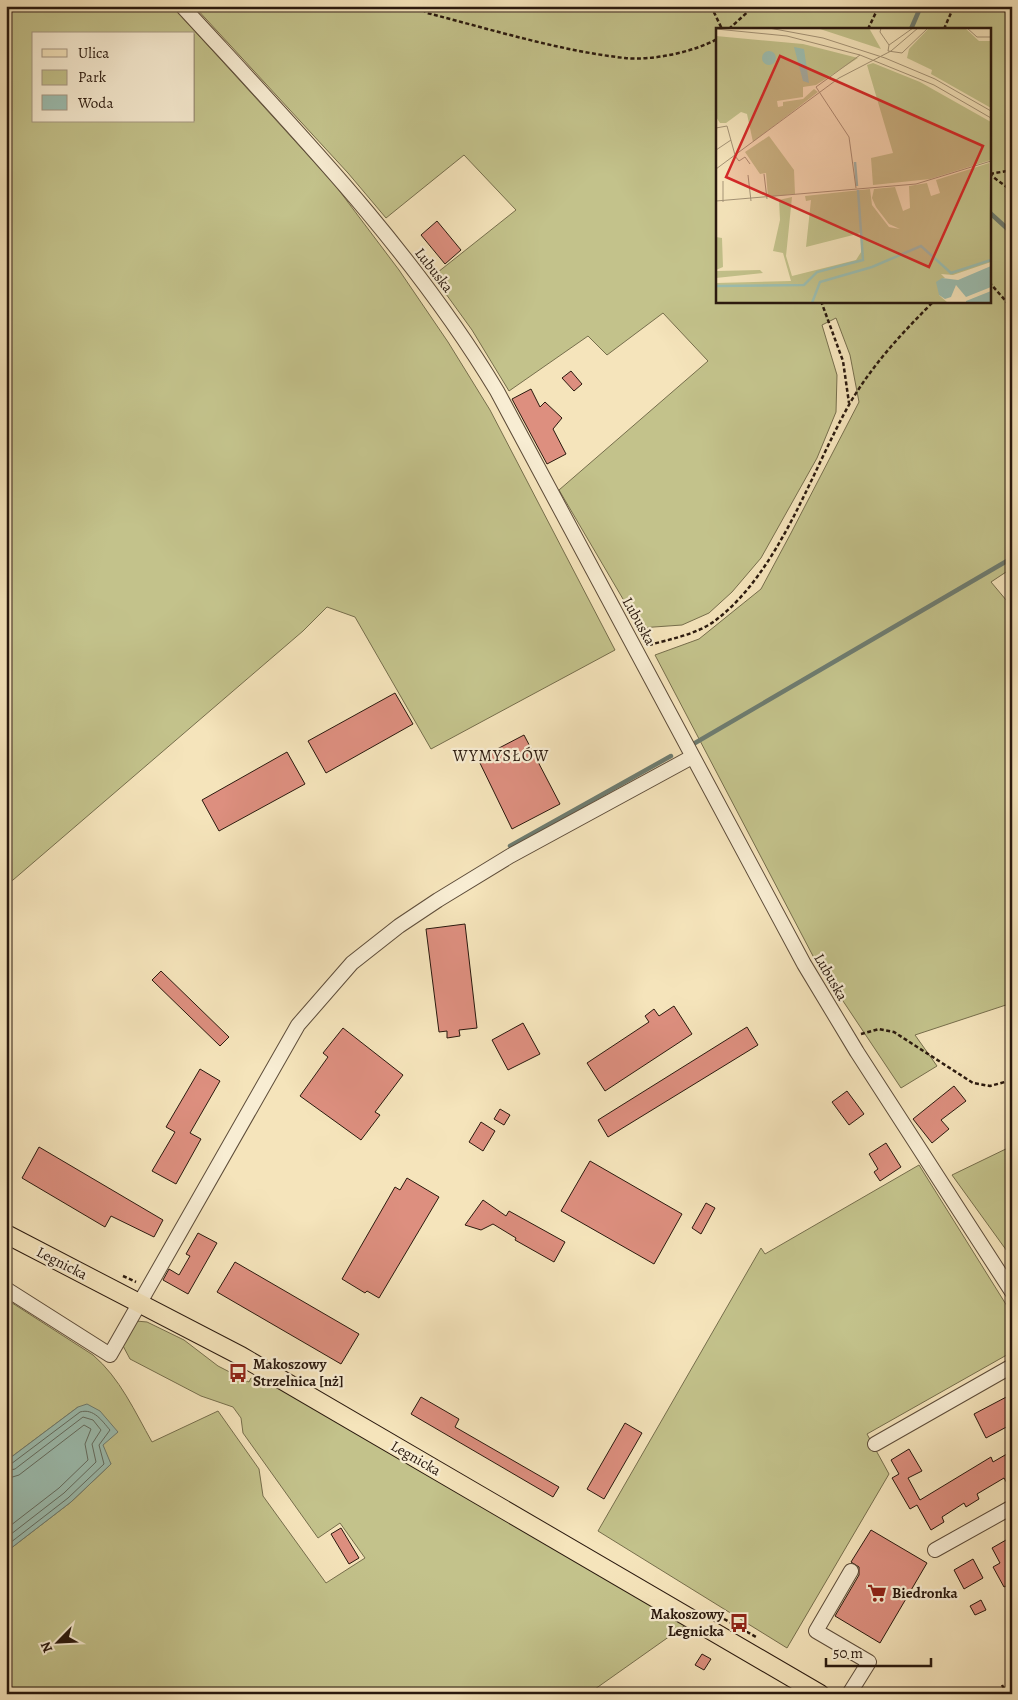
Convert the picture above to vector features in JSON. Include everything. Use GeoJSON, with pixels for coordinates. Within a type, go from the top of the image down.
{"type":"FeatureCollection","features":[{"type":"Feature","properties":{"kind":"main road","name":"Legnicka"},"geometry":{"type":"LineString","coordinates":[[6,1234],[138,1302],[304,1392],[820,1694]]}},
{"type":"Feature","properties":{"kind":"street","name":"Lubuska"},"geometry":{"type":"LineString","coordinates":[[182,6],[332,170],[452,320],[497,391],[804,964],[848,1037],[1012,1292]]}},
{"type":"Feature","properties":{"kind":"street"},"geometry":{"type":"LineString","coordinates":[[6,1289],[110,1355],[138,1302],[298,1025],[352,963],[399,926],[510,856],[692,757]]}},
{"type":"Feature","properties":{"kind":"street"},"geometry":{"type":"LineString","coordinates":[[875,1444],[1012,1366]]}},
{"type":"Feature","properties":{"kind":"street"},"geometry":{"type":"LineString","coordinates":[[935,1550],[1012,1507]]}},
{"type":"Feature","properties":{"kind":"street"},"geometry":{"type":"LineString","coordinates":[[849,1694],[869,1662],[816,1631],[851,1571]]}},
{"type":"Feature","properties":{"kind":"path"},"geometry":{"type":"LineString","coordinates":[[417,6],[427,13],[556,45],[626,58],[686,53],[716,38]]}},
{"type":"Feature","properties":{"kind":"path"},"geometry":{"type":"LineString","coordinates":[[711,6],[722,28]]}},
{"type":"Feature","properties":{"kind":"path"},"geometry":{"type":"LineString","coordinates":[[730,28],[754,6]]}},
{"type":"Feature","properties":{"kind":"path"},"geometry":{"type":"LineString","coordinates":[[868,28],[879,6]]}},
{"type":"Feature","properties":{"kind":"path"},"geometry":{"type":"LineString","coordinates":[[944,28],[954,6]]}},
{"type":"Feature","properties":{"kind":"path"},"geometry":{"type":"LineString","coordinates":[[990,174],[1012,170]]}},
{"type":"Feature","properties":{"kind":"path"},"geometry":{"type":"LineString","coordinates":[[990,175],[1012,191]]}},
{"type":"Feature","properties":{"kind":"path"},"geometry":{"type":"LineString","coordinates":[[990,283],[1012,308]]}},
{"type":"Feature","properties":{"kind":"path"},"geometry":{"type":"LineString","coordinates":[[821,302],[843,361],[849,405]]}},
{"type":"Feature","properties":{"kind":"path"},"geometry":{"type":"LineString","coordinates":[[636,649],[691,633],[715,621],[754,585],[814,477],[849,405],[871,369],[887,349],[933,302]]}},
{"type":"Feature","properties":{"kind":"path"},"geometry":{"type":"LineString","coordinates":[[848,1037],[879,1029],[894,1032],[973,1083],[990,1086],[1012,1080]]}},
{"type":"Feature","properties":{"kind":"path"},"geometry":{"type":"LineString","coordinates":[[728,1620],[761,1640]]}},
{"type":"Feature","properties":{"kind":"path"},"geometry":{"type":"LineString","coordinates":[[1002,1685],[1007,1694]]}},
{"type":"Feature","properties":{"kind":"green space"},"geometry":{"type":"Polygon","coordinates":[[[6,6],[172,6],[335,185],[399,270],[448,342],[490,410],[615,650],[431,749],[355,617],[327,607],[303,631],[6,886],[6,6]]]}},
{"type":"Feature","properties":{"kind":"green space"},"geometry":{"type":"Polygon","coordinates":[[[194,6],[1012,6],[1012,568],[991,582],[1012,607],[1012,1003],[915,1035],[937,1066],[901,1088],[813,956],[655,655],[699,639],[761,589],[859,402],[850,355],[836,318],[822,325],[837,375],[836,412],[817,458],[761,558],[732,592],[709,613],[682,625],[640,628],[559,490],[708,361],[663,313],[607,355],[588,336],[509,391],[472,330],[433,276],[516,210],[464,155],[386,218],[348,173],[194,6]]]}},
{"type":"Feature","properties":{"kind":"green space"},"geometry":{"type":"Polygon","coordinates":[[[1012,1146],[1012,1258],[952,1175],[1012,1146]]]}},
{"type":"Feature","properties":{"kind":"green space"},"geometry":{"type":"Polygon","coordinates":[[[919,1165],[1012,1314],[1012,1352],[867,1434],[889,1474],[787,1648],[598,1531],[761,1248],[765,1254],[919,1165]]]}},
{"type":"Feature","properties":{"kind":"green space"},"geometry":{"type":"Polygon","coordinates":[[[6,1299],[93,1355],[103,1364],[126,1396],[152,1442],[218,1411],[259,1469],[263,1496],[326,1583],[365,1558],[340,1523],[318,1538],[243,1433],[241,1418],[233,1407],[201,1396],[130,1359],[122,1344],[136,1321],[147,1322],[184,1340],[218,1366],[249,1382],[251,1378],[287,1392],[687,1624],[588,1694],[6,1694],[6,1552],[71,1502],[111,1464],[78,1407],[6,1461],[6,1299]]]}},
{"type":"Feature","properties":{"kind":"water"},"geometry":{"type":"Polygon","coordinates":[[[87,1404],[100,1411],[118,1432],[103,1445],[111,1464],[71,1502],[6,1552],[6,1461],[78,1407],[87,1404]]]}},
{"type":"Feature","properties":{"kind":"building"},"geometry":{"type":"Polygon","coordinates":[[[437,221],[461,250],[445,264],[421,235],[437,221]]]}},
{"type":"Feature","properties":{"kind":"building"},"geometry":{"type":"Polygon","coordinates":[[[571,371],[582,384],[574,391],[562,378],[571,371]]]}},
{"type":"Feature","properties":{"kind":"building"},"geometry":{"type":"Polygon","coordinates":[[[531,389],[540,407],[545,402],[562,418],[553,429],[566,454],[547,464],[512,399],[531,389]]]}},
{"type":"Feature","properties":{"kind":"building"},"geometry":{"type":"Polygon","coordinates":[[[395,693],[413,724],[326,773],[308,741],[395,693]]]}},
{"type":"Feature","properties":{"kind":"building"},"geometry":{"type":"Polygon","coordinates":[[[524,735],[560,804],[512,829],[478,759],[524,735]]]}},
{"type":"Feature","properties":{"kind":"building"},"geometry":{"type":"Polygon","coordinates":[[[287,752],[305,784],[219,831],[202,800],[287,752]]]}},
{"type":"Feature","properties":{"kind":"building"},"geometry":{"type":"Polygon","coordinates":[[[465,924],[477,1028],[459,1030],[460,1036],[447,1038],[447,1031],[439,1032],[426,929],[465,924]]]}},
{"type":"Feature","properties":{"kind":"building"},"geometry":{"type":"Polygon","coordinates":[[[161,971],[229,1037],[220,1046],[152,980],[161,971]]]}},
{"type":"Feature","properties":{"kind":"building"},"geometry":{"type":"Polygon","coordinates":[[[674,1006],[692,1034],[605,1091],[587,1063],[649,1022],[645,1016],[654,1009],[659,1016],[674,1006]]]}},
{"type":"Feature","properties":{"kind":"building"},"geometry":{"type":"Polygon","coordinates":[[[523,1023],[540,1054],[508,1070],[492,1040],[523,1023]]]}},
{"type":"Feature","properties":{"kind":"building"},"geometry":{"type":"Polygon","coordinates":[[[747,1027],[758,1045],[608,1137],[598,1120],[747,1027]]]}},
{"type":"Feature","properties":{"kind":"building"},"geometry":{"type":"Polygon","coordinates":[[[343,1028],[403,1075],[375,1112],[380,1115],[361,1140],[300,1096],[328,1057],[323,1053],[343,1028]]]}},
{"type":"Feature","properties":{"kind":"building"},"geometry":{"type":"Polygon","coordinates":[[[200,1069],[220,1081],[190,1133],[201,1139],[176,1184],[152,1171],[175,1132],[166,1127],[200,1069]]]}},
{"type":"Feature","properties":{"kind":"building"},"geometry":{"type":"Polygon","coordinates":[[[954,1086],[966,1101],[941,1120],[949,1129],[932,1143],[913,1119],[954,1086]]]}},
{"type":"Feature","properties":{"kind":"building"},"geometry":{"type":"Polygon","coordinates":[[[847,1091],[864,1114],[849,1125],[832,1102],[847,1091]]]}},
{"type":"Feature","properties":{"kind":"building"},"geometry":{"type":"Polygon","coordinates":[[[500,1109],[510,1115],[504,1125],[494,1119],[500,1109]]]}},
{"type":"Feature","properties":{"kind":"building"},"geometry":{"type":"Polygon","coordinates":[[[481,1122],[495,1131],[483,1151],[469,1142],[481,1122]]]}},
{"type":"Feature","properties":{"kind":"building"},"geometry":{"type":"Polygon","coordinates":[[[886,1143],[901,1167],[880,1181],[874,1172],[878,1169],[869,1154],[886,1143]]]}},
{"type":"Feature","properties":{"kind":"building"},"geometry":{"type":"Polygon","coordinates":[[[39,1147],[163,1220],[154,1237],[111,1216],[105,1227],[22,1178],[39,1147]]]}},
{"type":"Feature","properties":{"kind":"building"},"geometry":{"type":"Polygon","coordinates":[[[590,1161],[682,1214],[654,1264],[561,1211],[590,1161]]]}},
{"type":"Feature","properties":{"kind":"building"},"geometry":{"type":"Polygon","coordinates":[[[407,1178],[439,1197],[379,1298],[367,1291],[365,1293],[342,1279],[395,1187],[400,1190],[407,1178]]]}},
{"type":"Feature","properties":{"kind":"building"},"geometry":{"type":"Polygon","coordinates":[[[483,1200],[506,1216],[509,1211],[565,1242],[554,1262],[515,1240],[516,1238],[493,1224],[481,1230],[465,1225],[483,1200]]]}},
{"type":"Feature","properties":{"kind":"building"},"geometry":{"type":"Polygon","coordinates":[[[706,1203],[715,1208],[701,1234],[692,1228],[706,1203]]]}},
{"type":"Feature","properties":{"kind":"building"},"geometry":{"type":"Polygon","coordinates":[[[198,1233],[217,1243],[188,1294],[163,1280],[169,1269],[179,1275],[190,1256],[186,1254],[198,1233]]]}},
{"type":"Feature","properties":{"kind":"building"},"geometry":{"type":"Polygon","coordinates":[[[235,1262],[359,1334],[341,1364],[217,1292],[235,1262]]]}},
{"type":"Feature","properties":{"kind":"building"},"geometry":{"type":"Polygon","coordinates":[[[1012,1394],[1012,1424],[986,1438],[974,1414],[1012,1394]]]}},
{"type":"Feature","properties":{"kind":"building"},"geometry":{"type":"Polygon","coordinates":[[[421,1397],[459,1419],[455,1427],[559,1487],[553,1497],[411,1414],[421,1397]]]}},
{"type":"Feature","properties":{"kind":"building"},"geometry":{"type":"Polygon","coordinates":[[[625,1423],[642,1433],[604,1499],[587,1489],[625,1423]]]}},
{"type":"Feature","properties":{"kind":"building"},"geometry":{"type":"Polygon","coordinates":[[[909,1449],[922,1471],[908,1478],[920,1500],[991,1457],[993,1462],[1012,1451],[1012,1492],[1004,1478],[977,1494],[979,1499],[966,1507],[964,1503],[942,1517],[944,1522],[931,1530],[917,1505],[910,1509],[892,1478],[899,1474],[891,1460],[909,1449]]]}},
{"type":"Feature","properties":{"kind":"building"},"geometry":{"type":"Polygon","coordinates":[[[341,1528],[359,1558],[349,1564],[331,1534],[341,1528]]]}},
{"type":"Feature","properties":{"kind":"building","name":"Biedronka"},"geometry":{"type":"Polygon","coordinates":[[[871,1530],[927,1563],[880,1643],[835,1616],[859,1575],[859,1567],[851,1562],[871,1530]]]}},
{"type":"Feature","properties":{"kind":"building"},"geometry":{"type":"Polygon","coordinates":[[[1006,1540],[1007,1542],[1012,1540],[1012,1583],[1004,1587],[993,1567],[1000,1563],[992,1548],[1006,1540]]]}},
{"type":"Feature","properties":{"kind":"building"},"geometry":{"type":"Polygon","coordinates":[[[973,1559],[983,1578],[964,1589],[954,1570],[973,1559]]]}},
{"type":"Feature","properties":{"kind":"building"},"geometry":{"type":"Polygon","coordinates":[[[981,1600],[986,1610],[975,1615],[970,1606],[981,1600]]]}},
{"type":"Feature","properties":{"kind":"building"},"geometry":{"type":"Polygon","coordinates":[[[702,1654],[711,1659],[704,1670],[695,1665],[702,1654]]]}},
{"type":"Feature","properties":{"kind":"waterway"},"geometry":{"type":"LineString","coordinates":[[911,28],[921,6]]}},
{"type":"Feature","properties":{"kind":"waterway"},"geometry":{"type":"LineString","coordinates":[[990,213],[1012,233]]}},
{"type":"Feature","properties":{"kind":"waterway"},"geometry":{"type":"LineString","coordinates":[[695,743],[1012,558]]}},
{"type":"Feature","properties":{"kind":"waterway"},"geometry":{"type":"LineString","coordinates":[[510,846],[671,756]]}},
{"type":"Feature","properties":{"kind":"place","name":"Makoszowy Strzelnica [nż]"},"geometry":{"type":"Point","coordinates":[238,1373]}},
{"type":"Feature","properties":{"kind":"place","name":"Biedronka"},"geometry":{"type":"Point","coordinates":[877,1593]}},
{"type":"Feature","properties":{"kind":"place","name":"Makoszowy Legnicka"},"geometry":{"type":"Point","coordinates":[739,1623]}},
{"type":"Feature","properties":{"kind":"district","name":"WYMYSŁÓW"},"geometry":{"type":"Point","coordinates":[501,756]}}]}
